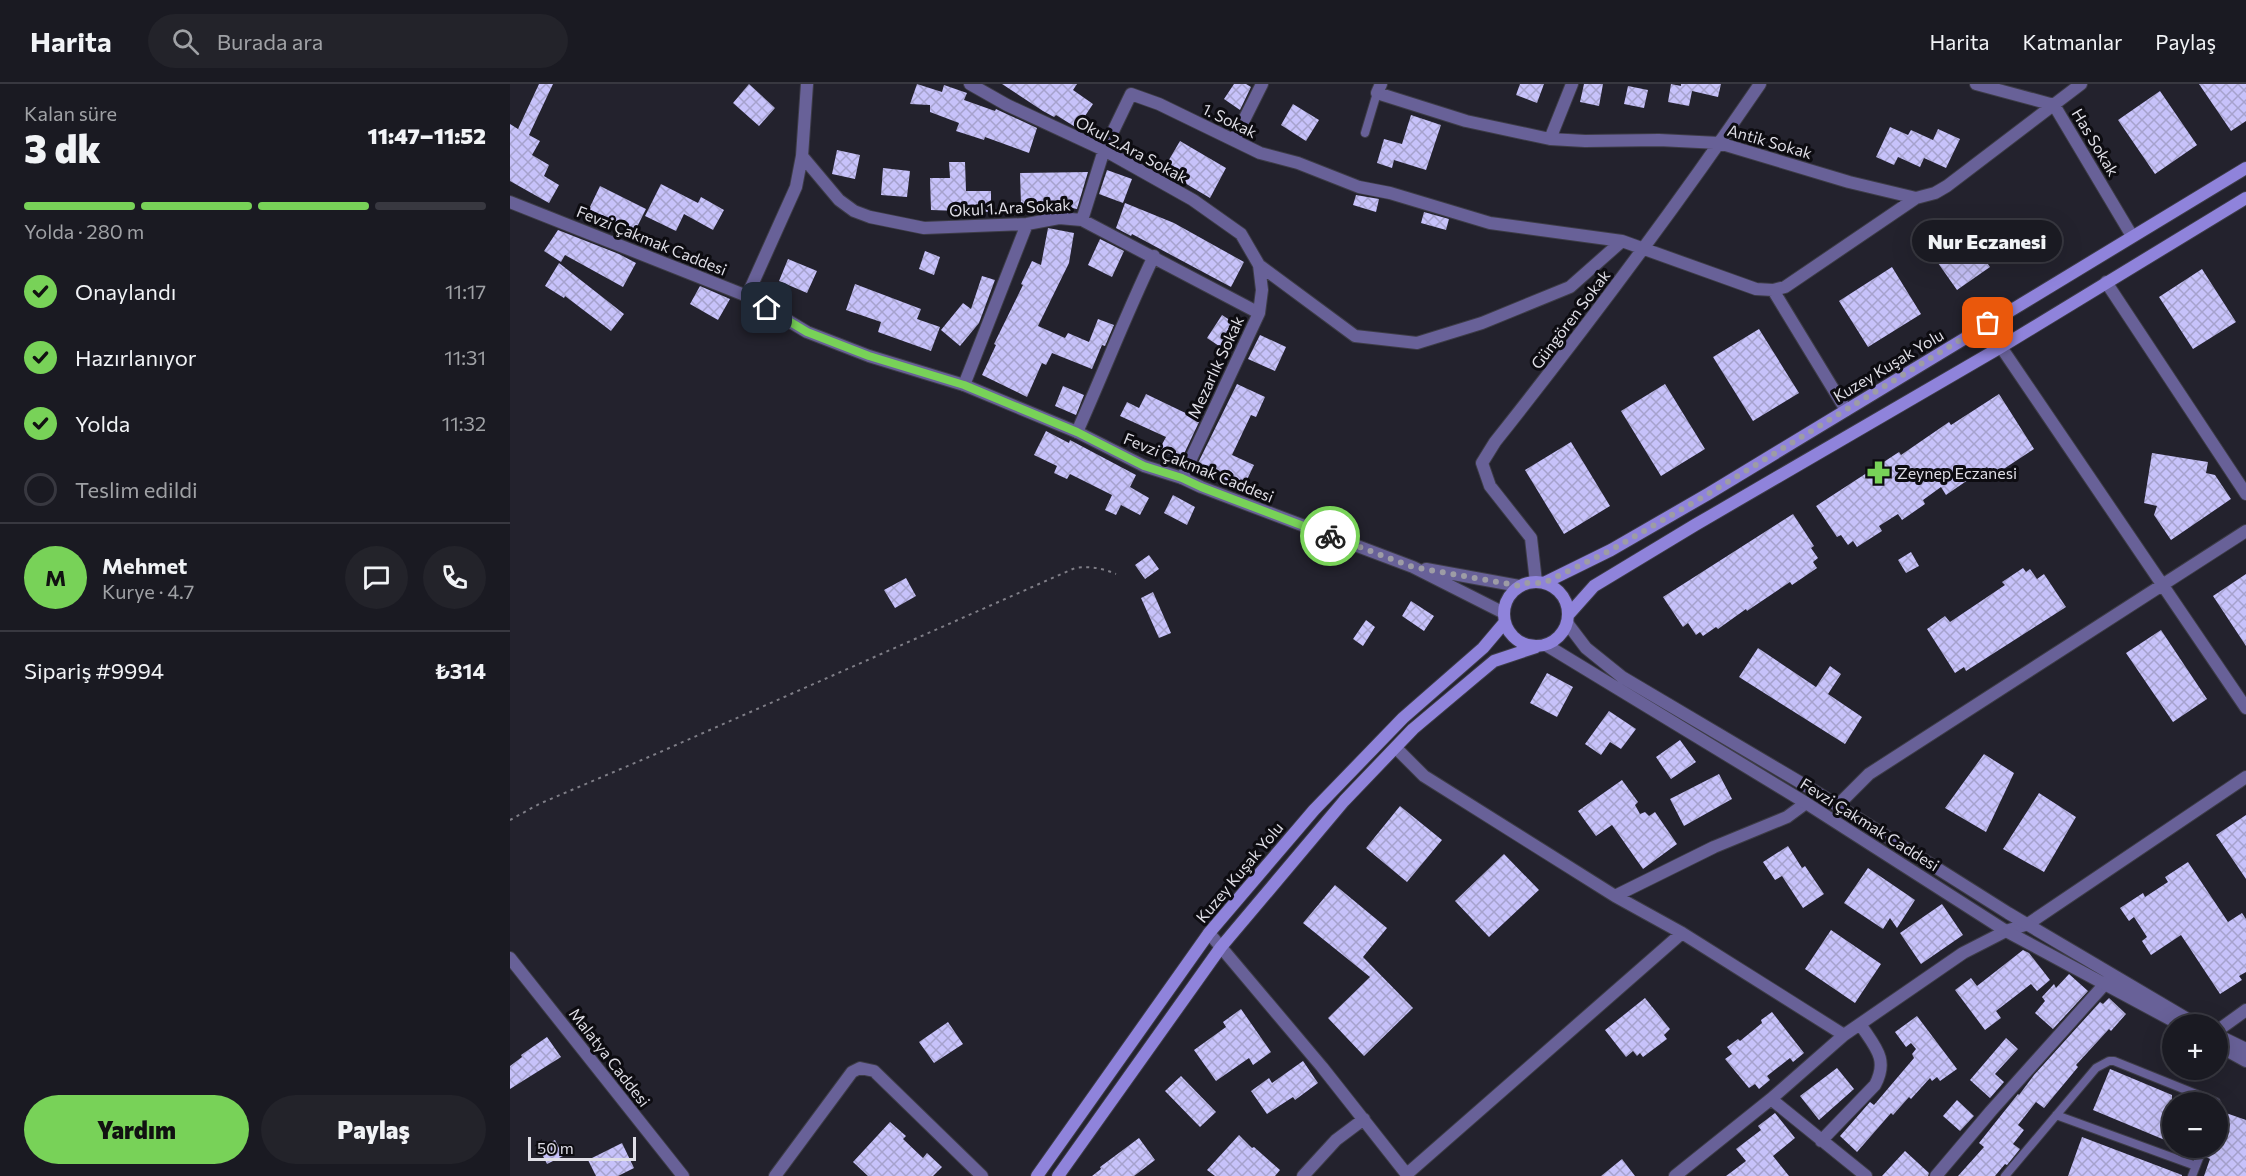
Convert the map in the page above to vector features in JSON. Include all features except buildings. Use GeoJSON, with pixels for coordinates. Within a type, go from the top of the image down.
{"type":"FeatureCollection","features":[{"type":"Feature","properties":{"kind":"main road","name":"Kuzey Kuşak Yolu"},"geometry":{"type":"LineString","coordinates":[[1540,582],[1611,550],[2246,168]]}},
{"type":"Feature","properties":{"kind":"main road"},"geometry":{"type":"LineString","coordinates":[[1568,618],[1565,600],[1561,594],[1556,589],[1540,582],[1520,586],[1508,598],[1504,618],[1509,632],[1516,640],[1526,645],[1541,646],[1556,640],[1563,632],[1568,618],[1594,586],[2001,347],[2246,198]]}},
{"type":"Feature","properties":{"kind":"main road","name":"Kuzey Kuşak Yolu"},"geometry":{"type":"LineString","coordinates":[[1037,1176],[1209,933],[1314,810],[1403,718],[1483,648],[1504,618]]}},
{"type":"Feature","properties":{"kind":"main road","name":"Kuzey Kuşak Yolu"},"geometry":{"type":"LineString","coordinates":[[1058,1176],[1221,947],[1344,801],[1413,729],[1494,662],[1541,646]]}},
{"type":"Feature","properties":{"kind":"street"},"geometry":{"type":"LineString","coordinates":[[747,296],[796,187],[802,156],[807,84]]}},
{"type":"Feature","properties":{"kind":"street","name":"Okul 2.Ara Sokak"},"geometry":{"type":"LineString","coordinates":[[970,84],[1007,105],[1104,150],[1193,200],[1241,234],[1259,265]]}},
{"type":"Feature","properties":{"kind":"street"},"geometry":{"type":"LineString","coordinates":[[1234,140],[1262,84]]}},
{"type":"Feature","properties":{"kind":"street"},"geometry":{"type":"LineString","coordinates":[[1550,139],[1572,84]]}},
{"type":"Feature","properties":{"kind":"street","name":"Güngören Sokak"},"geometry":{"type":"LineString","coordinates":[[1540,582],[1531,538],[1490,486],[1482,463],[1495,442],[1563,356],[1643,247],[1760,84]]}},
{"type":"Feature","properties":{"kind":"street","name":"Has Sokak"},"geometry":{"type":"LineString","coordinates":[[1976,84],[2054,105],[2132,236]]}},
{"type":"Feature","properties":{"kind":"street"},"geometry":{"type":"LineString","coordinates":[[1846,410],[1773,290],[1785,287],[1916,198],[1935,193],[1947,186],[2081,84]]}},
{"type":"Feature","properties":{"kind":"street","name":"Antik Sokak"},"geometry":{"type":"LineString","coordinates":[[1379,89],[1466,121],[1550,139],[1719,143],[1849,182],[1916,198]]}},
{"type":"Feature","properties":{"kind":"street","name":"1. Sokak"},"geometry":{"type":"LineString","coordinates":[[1104,150],[1131,94],[1159,104],[1260,153],[1317,170],[1359,187],[1390,193],[1490,223],[1622,241],[1756,289],[1773,290]]}},
{"type":"Feature","properties":{"kind":"street"},"geometry":{"type":"LineString","coordinates":[[1082,220],[1104,150]]}},
{"type":"Feature","properties":{"kind":"street","name":"Okul 1.Ara Sokak"},"geometry":{"type":"LineString","coordinates":[[802,156],[839,200],[870,217],[924,228],[1027,224],[1059,218],[1082,220],[1259,313]]}},
{"type":"Feature","properties":{"kind":"street","name":"Fevzi Çakmak Caddesi"},"geometry":{"type":"LineString","coordinates":[[510,202],[747,296],[807,332],[869,356],[964,385],[1077,432],[1144,466],[1182,478],[1413,567]]}},
{"type":"Feature","properties":{"kind":"street"},"geometry":{"type":"LineString","coordinates":[[964,385],[1027,224]]}},
{"type":"Feature","properties":{"kind":"street"},"geometry":{"type":"LineString","coordinates":[[1259,265],[1355,336],[1417,343],[1482,323],[1570,287],[1622,241]]}},
{"type":"Feature","properties":{"kind":"street"},"geometry":{"type":"LineString","coordinates":[[1077,432],[1105,370],[1127,312],[1154,256]]}},
{"type":"Feature","properties":{"kind":"street","name":"Mezarlık Sokak"},"geometry":{"type":"LineString","coordinates":[[1182,478],[1259,313],[1262,290],[1259,265]]}},
{"type":"Feature","properties":{"kind":"street"},"geometry":{"type":"LineString","coordinates":[[2106,282],[2246,494]]}},
{"type":"Feature","properties":{"kind":"street"},"geometry":{"type":"LineString","coordinates":[[2001,347],[2246,708]]}},
{"type":"Feature","properties":{"kind":"street"},"geometry":{"type":"LineString","coordinates":[[1838,805],[1869,774],[2246,531]]}},
{"type":"Feature","properties":{"kind":"street"},"geometry":{"type":"LineString","coordinates":[[1413,567],[1520,586]]}},
{"type":"Feature","properties":{"kind":"street"},"geometry":{"type":"LineString","coordinates":[[1413,567],[1504,618]]}},
{"type":"Feature","properties":{"kind":"street"},"geometry":{"type":"LineString","coordinates":[[1568,618],[1586,648],[1613,671],[1838,805],[2028,924],[2108,980],[2176,1014]]}},
{"type":"Feature","properties":{"kind":"street","name":"Fevzi Çakmak Caddesi"},"geometry":{"type":"LineString","coordinates":[[1541,646],[1806,803],[2006,931],[2108,980],[2163,1014]]}},
{"type":"Feature","properties":{"kind":"street"},"geometry":{"type":"LineString","coordinates":[[1396,747],[1424,776],[1615,896],[1682,933],[1844,1035]]}},
{"type":"Feature","properties":{"kind":"street"},"geometry":{"type":"LineString","coordinates":[[1675,1176],[1771,1099],[1844,1035],[1963,953],[2006,931],[2028,924],[2246,777]]}},
{"type":"Feature","properties":{"kind":"street"},"geometry":{"type":"LineString","coordinates":[[1615,896],[1714,847],[1787,817],[1806,803]]}},
{"type":"Feature","properties":{"kind":"street"},"geometry":{"type":"LineString","coordinates":[[1209,933],[1408,1175],[1682,933]]}},
{"type":"Feature","properties":{"kind":"street","name":"Malatya Caddesi"},"geometry":{"type":"LineString","coordinates":[[510,958],[683,1176]]}},
{"type":"Feature","properties":{"kind":"street"},"geometry":{"type":"LineString","coordinates":[[1936,1176],[2108,980]]}},
{"type":"Feature","properties":{"kind":"street"},"geometry":{"type":"LineString","coordinates":[[2228,1024],[2246,1010]]}},
{"type":"Feature","properties":{"kind":"street"},"geometry":{"type":"LineString","coordinates":[[1821,1141],[1875,1085],[1880,1076],[1882,1064],[1878,1051],[1860,1024]]}},
{"type":"Feature","properties":{"kind":"street"},"geometry":{"type":"LineString","coordinates":[[2228,1039],[2246,1049]]}},
{"type":"Feature","properties":{"kind":"street"},"geometry":{"type":"LineString","coordinates":[[2228,1051],[2246,1061]]}},
{"type":"Feature","properties":{"kind":"street"},"geometry":{"type":"LineString","coordinates":[[775,1176],[852,1072],[860,1068],[874,1071],[982,1176]]}},
{"type":"Feature","properties":{"kind":"street"},"geometry":{"type":"LineString","coordinates":[[1771,1099],[1866,1176]]}},
{"type":"Feature","properties":{"kind":"street"},"geometry":{"type":"LineString","coordinates":[[1303,1176],[1336,1140],[1364,1119]]}},
{"type":"Feature","properties":{"kind":"lane"},"geometry":{"type":"LineString","coordinates":[[1365,133],[1379,89]]}},
{"type":"Feature","properties":{"kind":"lane"},"geometry":{"type":"LineString","coordinates":[[2005,1176],[2096,1068],[2109,1061],[2190,1092]]}},
{"type":"Feature","properties":{"kind":"lane"},"geometry":{"type":"LineString","coordinates":[[2056,1115],[2196,1166]]}},
{"type":"Feature","properties":{"kind":"lane"},"geometry":{"type":"LineString","coordinates":[[2192,1176],[2199,1158]]}},
{"type":"Feature","properties":{"kind":"path"},"geometry":{"type":"LineString","coordinates":[[510,820],[538,804],[1075,568],[1089,566],[1116,574]]}},
{"type":"Feature","properties":{"kind":"way so far"},"geometry":{"type":"LineString","coordinates":[[1330,536],[1413,567],[1520,586],[1527,583],[1544,583],[1611,550],[1708,494],[1988,323]]}},
{"type":"Feature","properties":{"kind":"place","name":"Nur Eczanesi"},"geometry":{"type":"Point","coordinates":[1988,323]}},
{"type":"Feature","properties":{"kind":"place","name":"Zeynep Eczanesi"},"geometry":{"type":"Point","coordinates":[1879,472]}},
{"type":"Feature","properties":{"kind":"route"},"geometry":{"type":"LineString","coordinates":[[767,308],[807,332],[869,356],[964,385],[1077,432],[1144,466],[1182,478],[1330,536]]}}]}
